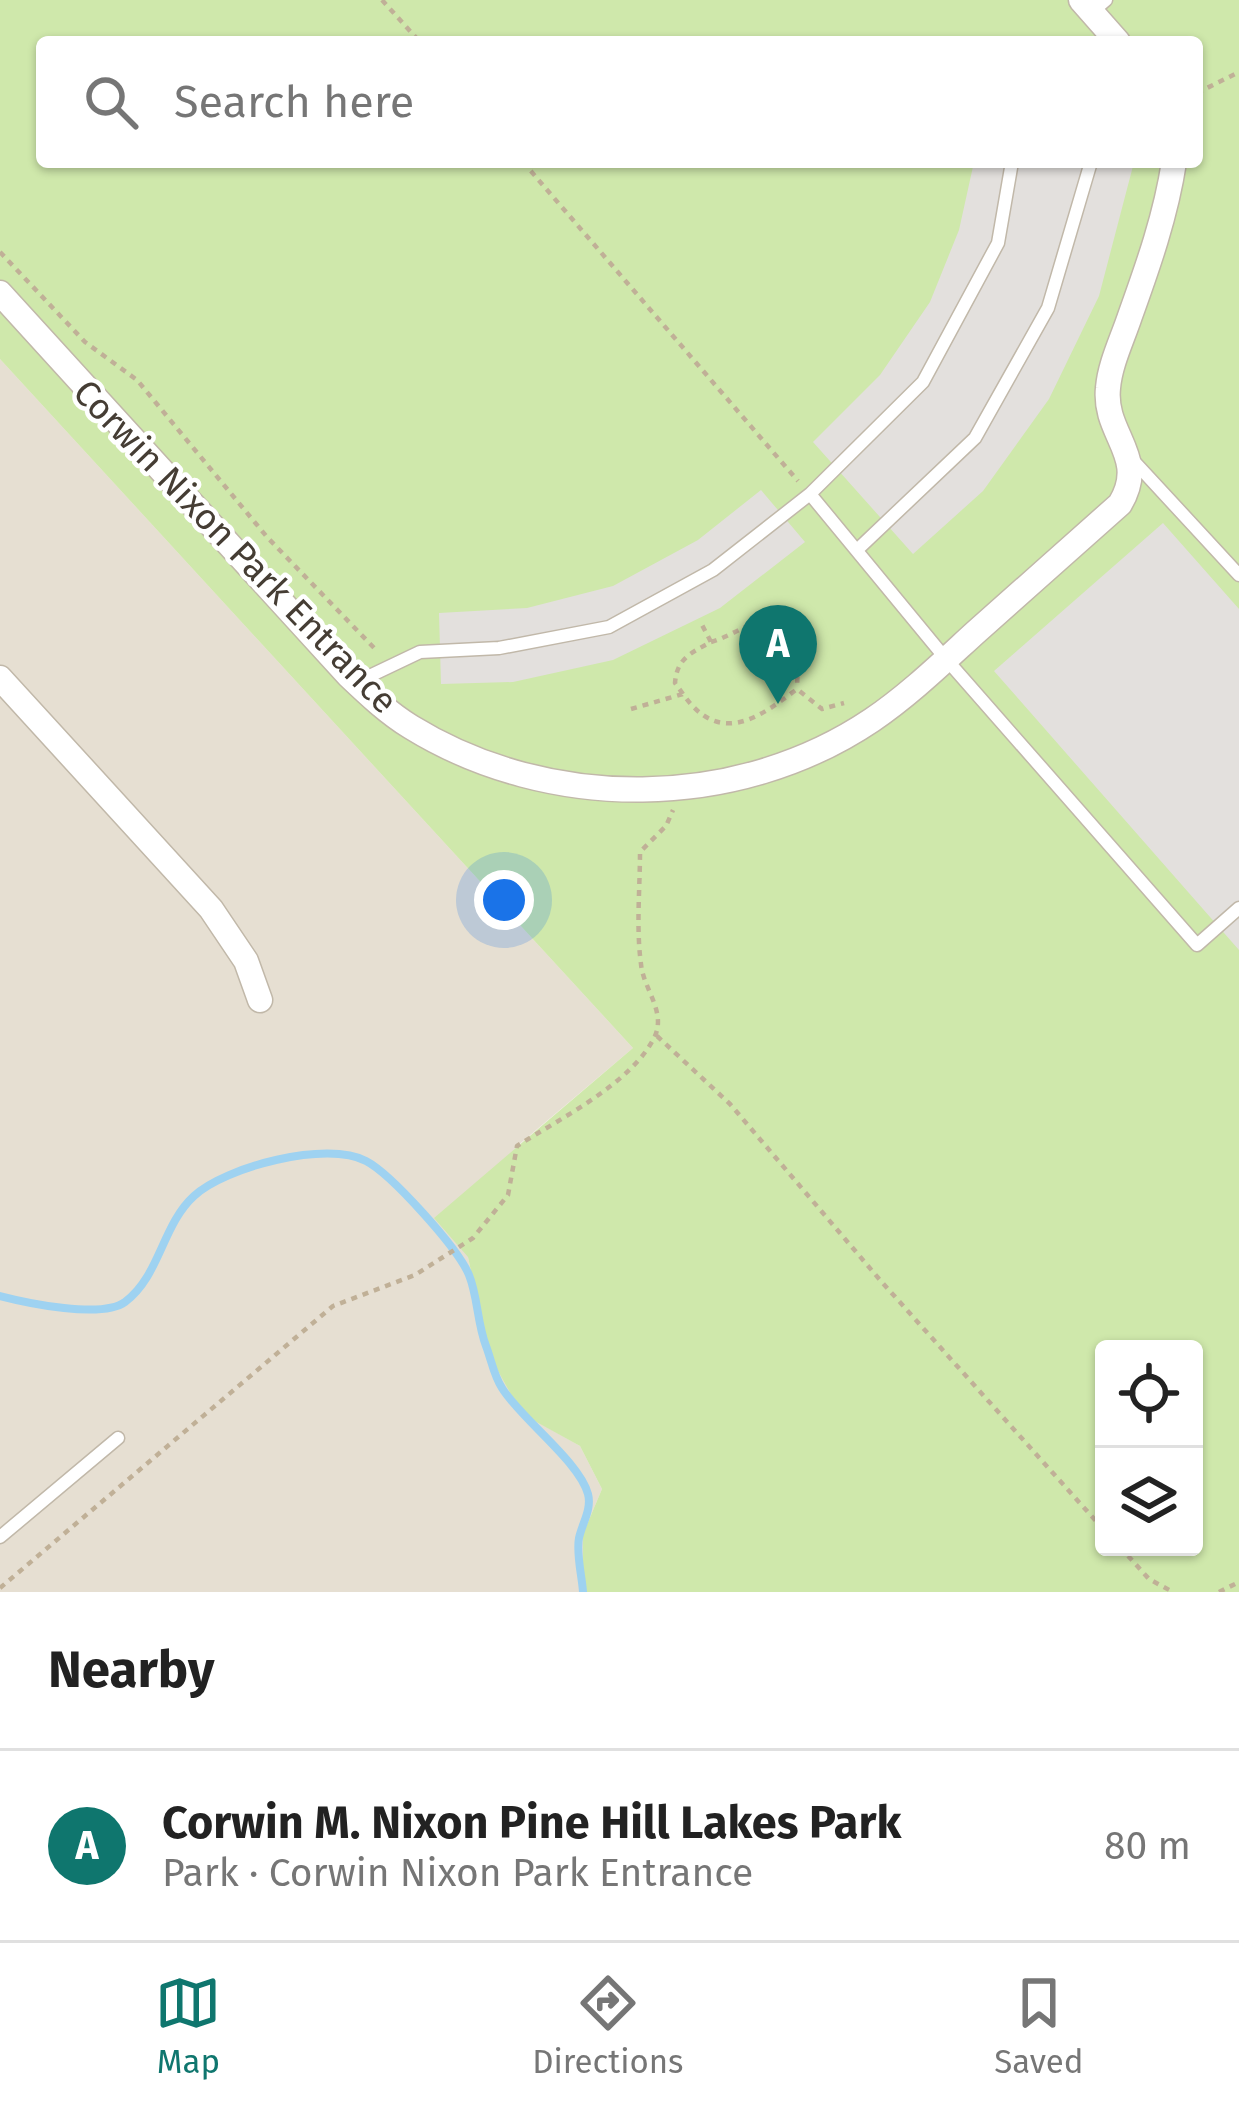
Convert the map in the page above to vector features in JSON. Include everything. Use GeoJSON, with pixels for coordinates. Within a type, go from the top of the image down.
{"type":"FeatureCollection","features":[{"type":"Feature","properties":{"kind":"street"},"geometry":{"type":"LineString","coordinates":[[1093,4],[1114,36]]}},
{"type":"Feature","properties":{"kind":"street","name":"Corwin Nixon Park Entrance"},"geometry":{"type":"LineString","coordinates":[[0,293],[356,683],[410,727],[445,746],[503,767],[602,789],[683,788],[782,765],[872,720],[1120,504],[1132,471],[1109,415],[1110,372],[1163,215],[1173,168]]}},
{"type":"Feature","properties":{"kind":"street"},"geometry":{"type":"LineString","coordinates":[[0,677],[212,909],[246,961],[260,1000]]}},
{"type":"Feature","properties":{"kind":"lane"},"geometry":{"type":"LineString","coordinates":[[356,683],[420,652],[500,648],[609,626],[713,570],[810,494],[923,382],[998,243],[1011,168]]}},
{"type":"Feature","properties":{"kind":"lane"},"geometry":{"type":"LineString","coordinates":[[856,550],[975,438],[1048,308],[1089,168]]}},
{"type":"Feature","properties":{"kind":"lane"},"geometry":{"type":"LineString","coordinates":[[1127,454],[1239,575]]}},
{"type":"Feature","properties":{"kind":"lane"},"geometry":{"type":"LineString","coordinates":[[810,494],[946,659],[1197,945],[1239,908]]}},
{"type":"Feature","properties":{"kind":"lane"},"geometry":{"type":"LineString","coordinates":[[0,1538],[118,1438]]}},
{"type":"Feature","properties":{"kind":"path"},"geometry":{"type":"LineString","coordinates":[[382,0],[415,36]]}},
{"type":"Feature","properties":{"kind":"path"},"geometry":{"type":"LineString","coordinates":[[1203,90],[1239,73]]}},
{"type":"Feature","properties":{"kind":"path"},"geometry":{"type":"LineString","coordinates":[[529,168],[810,494]]}},
{"type":"Feature","properties":{"kind":"path"},"geometry":{"type":"LineString","coordinates":[[0,251],[85,342],[137,380],[267,537],[391,666]]}},
{"type":"Feature","properties":{"kind":"path"},"geometry":{"type":"LineString","coordinates":[[764,618],[777,620],[798,663],[797,689],[748,722],[722,725],[701,712],[676,683],[679,665],[693,650],[764,618]]}},
{"type":"Feature","properties":{"kind":"path"},"geometry":{"type":"LineString","coordinates":[[701,623],[711,642]]}},
{"type":"Feature","properties":{"kind":"path"},"geometry":{"type":"LineString","coordinates":[[797,689],[822,709],[841,706],[859,695]]}},
{"type":"Feature","properties":{"kind":"path"},"geometry":{"type":"LineString","coordinates":[[631,710],[683,694]]}},
{"type":"Feature","properties":{"kind":"path"},"geometry":{"type":"LineString","coordinates":[[0,1588],[333,1306],[416,1275],[473,1238],[508,1195],[517,1146],[608,1088],[656,1035],[658,1011],[640,968],[640,852],[666,826],[683,788]]}},
{"type":"Feature","properties":{"kind":"path"},"geometry":{"type":"LineString","coordinates":[[656,1035],[730,1104],[1095,1520]]}},
{"type":"Feature","properties":{"kind":"path"},"geometry":{"type":"LineString","coordinates":[[1128,1556],[1149,1579],[1173,1592]]}},
{"type":"Feature","properties":{"kind":"path"},"geometry":{"type":"LineString","coordinates":[[1219,1592],[1239,1582]]}},
{"type":"Feature","properties":{"kind":"shaded area"},"geometry":{"type":"Polygon","coordinates":[[[973,168],[1132,168],[1099,296],[1049,399],[983,491],[913,554],[813,442],[880,375],[930,302],[959,230],[973,168]]]}},
{"type":"Feature","properties":{"kind":"shaded area"},"geometry":{"type":"Polygon","coordinates":[[[0,359],[633,1048],[517,1146],[468,1257],[488,1353],[522,1413],[580,1446],[602,1489],[583,1534],[583,1592],[0,1592],[0,359]]]}},
{"type":"Feature","properties":{"kind":"shaded area"},"geometry":{"type":"Polygon","coordinates":[[[761,490],[805,542],[720,608],[613,660],[513,682],[441,684],[439,613],[527,608],[613,586],[698,540],[761,490]]]}},
{"type":"Feature","properties":{"kind":"shaded area"},"geometry":{"type":"Polygon","coordinates":[[[1163,523],[1239,609],[1239,950],[994,671],[1163,523]]]}},
{"type":"Feature","properties":{"kind":"green space"},"geometry":{"type":"Polygon","coordinates":[[[0,0],[1239,0],[1239,1592],[583,1592],[583,1534],[602,1489],[580,1446],[522,1414],[488,1353],[468,1257],[434,1218],[633,1048],[0,359],[0,0]]]}},
{"type":"Feature","properties":{"kind":"waterway"},"geometry":{"type":"LineString","coordinates":[[0,1296],[64,1308],[114,1307],[137,1291],[183,1208],[209,1185],[252,1167],[303,1155],[349,1155],[366,1161],[407,1196],[462,1263],[472,1283],[499,1383],[582,1481],[589,1500],[578,1544],[583,1592]]}},
{"type":"Feature","properties":{"kind":"place","name":"Corwin M. Nixon Pine Hill Lakes Park"},"geometry":{"type":"Point","coordinates":[778,704]}}]}
